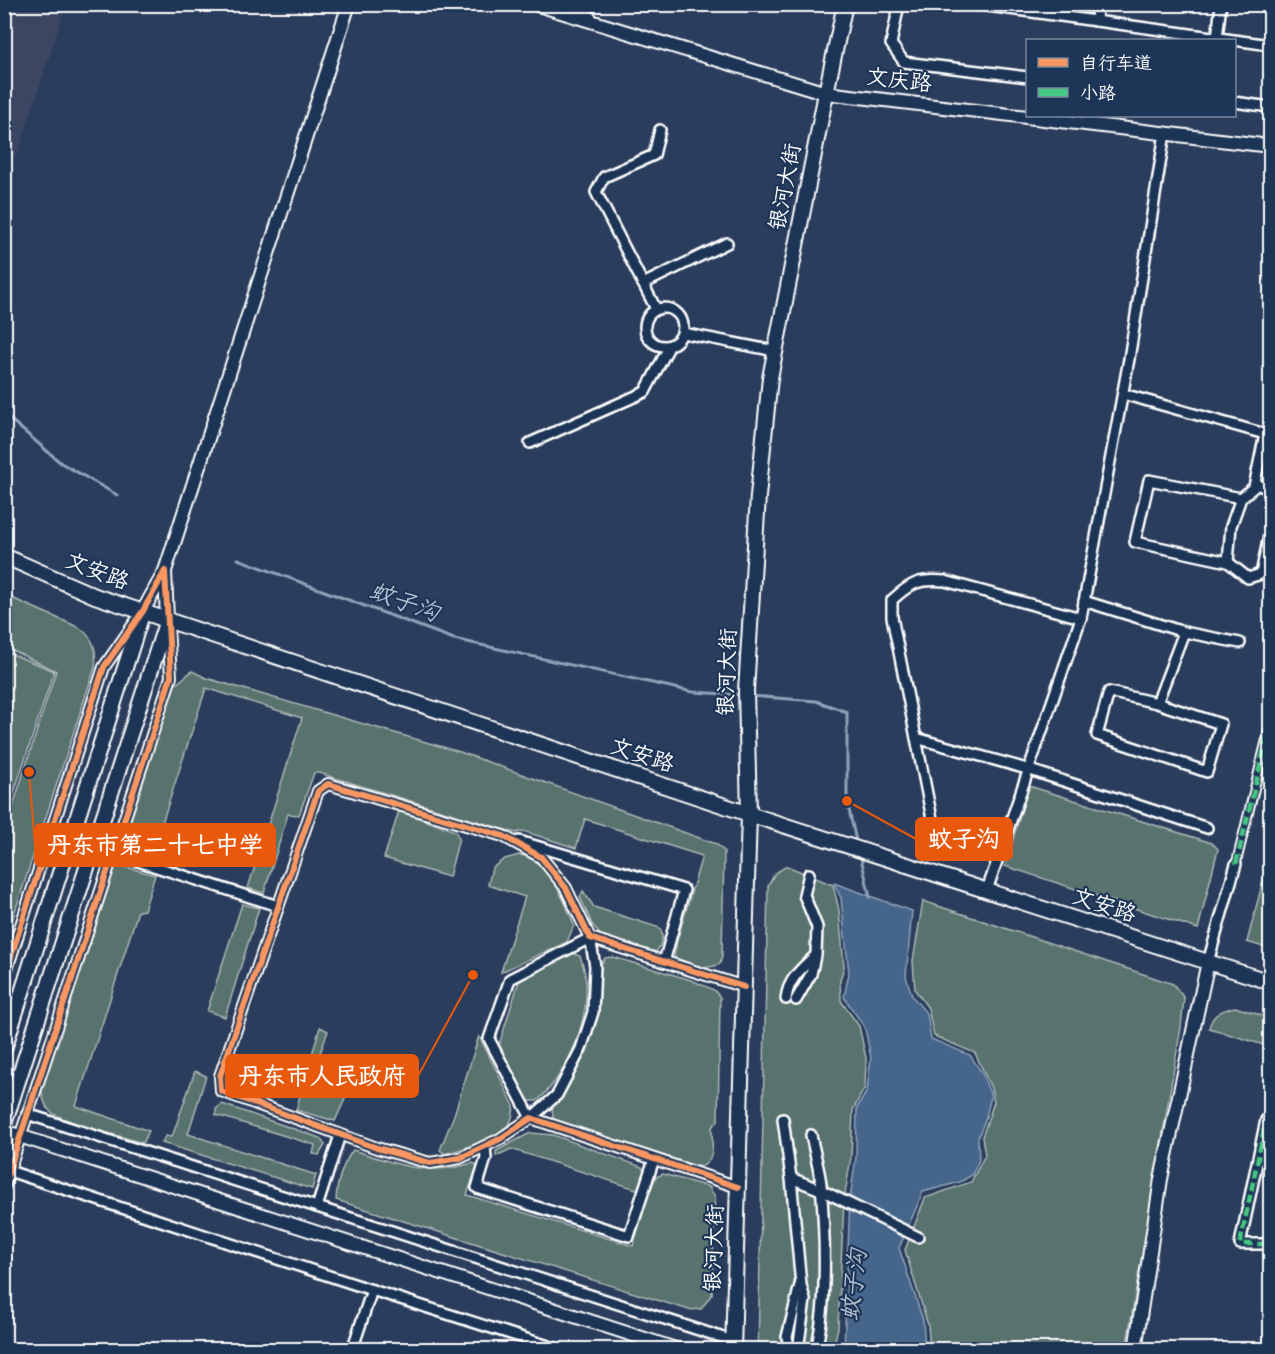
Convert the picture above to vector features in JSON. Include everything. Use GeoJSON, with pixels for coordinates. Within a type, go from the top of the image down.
{"type":"FeatureCollection","features":[{"type":"Feature","properties":{"kind":"main road","name":"银河大街"},"geometry":{"type":"LineString","coordinates":[[733,1345],[749,814],[746,695],[758,496],[770,378],[845,4]]}},
{"type":"Feature","properties":{"kind":"main road","name":"文安路"},"geometry":{"type":"LineString","coordinates":[[4,556],[95,596],[749,814],[1270,982]]}},
{"type":"Feature","properties":{"kind":"main road"},"geometry":{"type":"LineString","coordinates":[[4,1049],[142,611]]}},
{"type":"Feature","properties":{"kind":"main road"},"geometry":{"type":"LineString","coordinates":[[4,1124],[167,620]]}},
{"type":"Feature","properties":{"kind":"street"},"geometry":{"type":"LineString","coordinates":[[4,978],[104,667],[142,611],[165,571],[349,4]]}},
{"type":"Feature","properties":{"kind":"street","name":"文庆路"},"geometry":{"type":"LineString","coordinates":[[535,4],[826,93],[1026,117]]}},
{"type":"Feature","properties":{"kind":"street"},"geometry":{"type":"LineString","coordinates":[[581,4],[594,22]]}},
{"type":"Feature","properties":{"kind":"street"},"geometry":{"type":"LineString","coordinates":[[899,4],[891,44],[904,62],[1026,77]]}},
{"type":"Feature","properties":{"kind":"street"},"geometry":{"type":"LineString","coordinates":[[973,4],[1225,39]]}},
{"type":"Feature","properties":{"kind":"street"},"geometry":{"type":"LineString","coordinates":[[1096,21],[1097,4]]}},
{"type":"Feature","properties":{"kind":"street"},"geometry":{"type":"LineString","coordinates":[[1217,38],[1221,4]]}},
{"type":"Feature","properties":{"kind":"street"},"geometry":{"type":"LineString","coordinates":[[1236,41],[1270,45]]}},
{"type":"Feature","properties":{"kind":"street"},"geometry":{"type":"LineString","coordinates":[[1236,102],[1270,107]]}},
{"type":"Feature","properties":{"kind":"street","name":"文庆路"},"geometry":{"type":"LineString","coordinates":[[1029,117],[1270,146]]}},
{"type":"Feature","properties":{"kind":"street"},"geometry":{"type":"LineString","coordinates":[[656,309],[596,192],[604,177],[654,155],[660,130]]}},
{"type":"Feature","properties":{"kind":"street"},"geometry":{"type":"LineString","coordinates":[[987,890],[1081,618],[1123,394],[1165,133]]}},
{"type":"Feature","properties":{"kind":"street"},"geometry":{"type":"LineString","coordinates":[[643,284],[727,243]]}},
{"type":"Feature","properties":{"kind":"street"},"geometry":{"type":"LineString","coordinates":[[656,309],[674,310],[682,320],[683,333],[675,343],[657,345],[647,337],[645,331],[647,318],[656,309]]}},
{"type":"Feature","properties":{"kind":"street"},"geometry":{"type":"LineString","coordinates":[[683,333],[776,351]]}},
{"type":"Feature","properties":{"kind":"street"},"geometry":{"type":"LineString","coordinates":[[530,443],[645,392],[670,345]]}},
{"type":"Feature","properties":{"kind":"street"},"geometry":{"type":"LineString","coordinates":[[1123,394],[1266,434],[1254,487],[1241,498],[1231,526],[1228,562]]}},
{"type":"Feature","properties":{"kind":"street"},"geometry":{"type":"LineString","coordinates":[[1241,498],[1149,480],[1135,542],[1228,562],[1248,578],[1261,574],[1270,531]]}},
{"type":"Feature","properties":{"kind":"street"},"geometry":{"type":"LineString","coordinates":[[1255,483],[1270,490]]}},
{"type":"Feature","properties":{"kind":"street"},"geometry":{"type":"LineString","coordinates":[[4,1186],[171,677],[165,571]]}},
{"type":"Feature","properties":{"kind":"street"},"geometry":{"type":"LineString","coordinates":[[935,834],[892,616],[892,600],[905,588],[924,579],[945,581],[1081,618]]}},
{"type":"Feature","properties":{"kind":"street"},"geometry":{"type":"LineString","coordinates":[[1084,601],[1184,632],[1240,643]]}},
{"type":"Feature","properties":{"kind":"street"},"geometry":{"type":"LineString","coordinates":[[1157,703],[1184,632]]}},
{"type":"Feature","properties":{"kind":"street"},"geometry":{"type":"LineString","coordinates":[[1109,692],[1157,703],[1221,724],[1207,772],[1097,735],[1109,692]]}},
{"type":"Feature","properties":{"kind":"street"},"geometry":{"type":"LineString","coordinates":[[1136,1350],[1161,1179],[1208,962],[1236,864],[1270,726]]}},
{"type":"Feature","properties":{"kind":"street"},"geometry":{"type":"LineString","coordinates":[[916,738],[1027,769],[1207,828]]}},
{"type":"Feature","properties":{"kind":"street"},"geometry":{"type":"LineString","coordinates":[[503,836],[541,857],[566,888],[590,938],[595,966],[593,1012],[581,1049],[557,1095],[531,1118],[500,1139],[460,1158],[430,1163],[376,1148],[221,1091],[220,1076],[318,791],[328,784],[503,836],[684,890],[664,962]]}},
{"type":"Feature","properties":{"kind":"street"},"geometry":{"type":"LineString","coordinates":[[113,854],[278,906]]}},
{"type":"Feature","properties":{"kind":"street"},"geometry":{"type":"LineString","coordinates":[[791,1000],[787,988],[797,973],[816,955],[817,927],[804,895],[808,874]]}},
{"type":"Feature","properties":{"kind":"street"},"geometry":{"type":"LineString","coordinates":[[738,1187],[531,1118],[489,1039],[510,979],[590,938],[744,987]]}},
{"type":"Feature","properties":{"kind":"street"},"geometry":{"type":"LineString","coordinates":[[27,1114],[733,1345]]}},
{"type":"Feature","properties":{"kind":"street"},"geometry":{"type":"LineString","coordinates":[[783,1119],[791,1178],[800,1282],[805,1300],[798,1350]]}},
{"type":"Feature","properties":{"kind":"street"},"geometry":{"type":"LineString","coordinates":[[1270,1122],[1266,1120],[1240,1244],[1270,1244]]}},
{"type":"Feature","properties":{"kind":"street"},"geometry":{"type":"LineString","coordinates":[[4,1131],[679,1350]]}},
{"type":"Feature","properties":{"kind":"street"},"geometry":{"type":"LineString","coordinates":[[317,1207],[340,1135]]}},
{"type":"Feature","properties":{"kind":"street"},"geometry":{"type":"LineString","coordinates":[[811,1135],[821,1190],[824,1278],[816,1350]]}},
{"type":"Feature","properties":{"kind":"street"},"geometry":{"type":"LineString","coordinates":[[485,1146],[486,1158],[477,1188],[629,1236],[654,1159]]}},
{"type":"Feature","properties":{"kind":"street"},"geometry":{"type":"LineString","coordinates":[[9,1171],[561,1350]]}},
{"type":"Feature","properties":{"kind":"street"},"geometry":{"type":"LineString","coordinates":[[791,1178],[918,1237]]}},
{"type":"Feature","properties":{"kind":"street"},"geometry":{"type":"LineString","coordinates":[[790,1350],[787,1337],[800,1282]]}},
{"type":"Feature","properties":{"kind":"street"},"geometry":{"type":"LineString","coordinates":[[352,1350],[372,1290]]}},
{"type":"Feature","properties":{"kind":"shaded area"},"geometry":{"type":"Polygon","coordinates":[[[5,4],[66,5],[17,156],[5,151],[5,4]]]}},
{"type":"Feature","properties":{"kind":"green space"},"geometry":{"type":"Polygon","coordinates":[[[5,595],[80,628],[91,640],[96,661],[5,942],[5,831],[56,671],[5,647],[5,595]]]}},
{"type":"Feature","properties":{"kind":"green space"},"geometry":{"type":"Polygon","coordinates":[[[4,651],[54,671],[5,820],[4,820],[4,651]]]}},
{"type":"Feature","properties":{"kind":"green space"},"geometry":{"type":"Polygon","coordinates":[[[192,671],[206,678],[460,752],[716,844],[724,851],[720,964],[702,967],[674,957],[702,856],[585,819],[576,848],[523,831],[516,833],[319,773],[314,773],[299,815],[288,814],[264,893],[248,888],[302,718],[206,688],[151,857],[119,847],[173,687],[192,671]]]}},
{"type":"Feature","properties":{"kind":"green space"},"geometry":{"type":"Polygon","coordinates":[[[1029,786],[1212,843],[1218,849],[1198,929],[1005,866],[1029,786]]]}},
{"type":"Feature","properties":{"kind":"green space"},"geometry":{"type":"Polygon","coordinates":[[[399,811],[455,831],[459,838],[449,877],[384,858],[399,811]]]}},
{"type":"Feature","properties":{"kind":"green space"},"geometry":{"type":"Polygon","coordinates":[[[519,855],[539,864],[547,872],[566,904],[574,925],[567,942],[501,972],[525,897],[488,885],[492,868],[505,859],[519,855]]]}},
{"type":"Feature","properties":{"kind":"green space"},"geometry":{"type":"Polygon","coordinates":[[[115,864],[155,875],[144,910],[138,911],[76,1106],[149,1131],[143,1143],[56,1115],[46,1105],[41,1084],[115,864]]]}},
{"type":"Feature","properties":{"kind":"green space"},"geometry":{"type":"Polygon","coordinates":[[[1270,864],[1270,949],[1247,942],[1266,869],[1270,864]]]}},
{"type":"Feature","properties":{"kind":"green space"},"geometry":{"type":"Polygon","coordinates":[[[787,866],[833,885],[839,910],[844,967],[840,980],[841,1001],[859,1026],[866,1058],[865,1087],[853,1110],[851,1157],[844,1200],[838,1328],[833,1349],[758,1350],[768,886],[775,873],[787,866]]]}},
{"type":"Feature","properties":{"kind":"green space"},"geometry":{"type":"Polygon","coordinates":[[[583,891],[594,907],[660,928],[662,941],[656,952],[601,936],[592,924],[580,897],[583,891]]]}},
{"type":"Feature","properties":{"kind":"green space"},"geometry":{"type":"Polygon","coordinates":[[[923,901],[1173,984],[1184,998],[1126,1349],[930,1349],[928,1325],[905,1250],[925,1198],[971,1182],[985,1155],[982,1137],[994,1102],[991,1088],[975,1053],[934,1036],[928,1008],[915,990],[913,961],[923,901]]]}},
{"type":"Feature","properties":{"kind":"green space"},"geometry":{"type":"Polygon","coordinates":[[[242,904],[259,908],[225,1017],[207,1011],[242,904]]]}},
{"type":"Feature","properties":{"kind":"green space"},"geometry":{"type":"Polygon","coordinates":[[[572,953],[580,956],[585,974],[584,1014],[579,1034],[571,1054],[550,1088],[537,1101],[526,1101],[499,1045],[520,978],[572,953]]]}},
{"type":"Feature","properties":{"kind":"green space"},"geometry":{"type":"Polygon","coordinates":[[[613,957],[691,980],[714,990],[720,997],[718,1121],[712,1127],[711,1156],[709,1161],[700,1167],[562,1125],[553,1118],[552,1106],[578,1069],[589,1042],[596,1012],[600,967],[605,958],[613,957]]]}},
{"type":"Feature","properties":{"kind":"green space"},"geometry":{"type":"Polygon","coordinates":[[[1235,1007],[1270,1018],[1270,1047],[1209,1028],[1212,1019],[1218,1013],[1235,1007]]]}},
{"type":"Feature","properties":{"kind":"green space"},"geometry":{"type":"Polygon","coordinates":[[[320,1027],[328,1031],[312,1075],[345,1088],[345,1099],[335,1121],[296,1110],[320,1027]]]}},
{"type":"Feature","properties":{"kind":"green space"},"geometry":{"type":"Polygon","coordinates":[[[479,1036],[514,1106],[512,1118],[509,1124],[495,1135],[445,1154],[440,1150],[454,1115],[479,1036]]]}},
{"type":"Feature","properties":{"kind":"green space"},"geometry":{"type":"Polygon","coordinates":[[[195,1071],[206,1076],[188,1134],[316,1175],[312,1189],[162,1143],[165,1136],[172,1137],[195,1071]]]}},
{"type":"Feature","properties":{"kind":"green space"},"geometry":{"type":"Polygon","coordinates":[[[222,1104],[320,1138],[325,1145],[319,1155],[313,1154],[315,1145],[216,1115],[216,1109],[222,1104]]]}},
{"type":"Feature","properties":{"kind":"green space"},"geometry":{"type":"Polygon","coordinates":[[[530,1133],[553,1135],[642,1167],[645,1172],[640,1187],[636,1189],[511,1149],[496,1156],[496,1151],[530,1133]]]}},
{"type":"Feature","properties":{"kind":"green space"},"geometry":{"type":"Polygon","coordinates":[[[353,1150],[398,1164],[426,1169],[456,1167],[473,1163],[477,1165],[467,1195],[633,1246],[656,1177],[663,1174],[709,1187],[715,1197],[712,1294],[701,1309],[689,1310],[336,1200],[341,1174],[353,1150]]]}},
{"type":"Feature","properties":{"kind":"green space"},"geometry":{"type":"Polygon","coordinates":[[[44,1340],[71,1349],[41,1349],[44,1340]]]}},
{"type":"Feature","properties":{"kind":"water"},"geometry":{"type":"Polygon","coordinates":[[[834,883],[912,911],[906,976],[912,996],[927,1014],[931,1039],[970,1055],[982,1073],[991,1096],[978,1138],[979,1160],[972,1175],[960,1182],[923,1192],[899,1248],[923,1320],[925,1349],[844,1349],[850,1199],[856,1157],[857,1108],[867,1091],[871,1058],[865,1028],[844,997],[849,973],[841,898],[834,883]]]}},
{"type":"Feature","properties":{"kind":"waterway","name":"蚊子沟"},"geometry":{"type":"LineString","coordinates":[[4,414],[61,463],[117,495]]}},
{"type":"Feature","properties":{"kind":"waterway","name":"蚊子沟"},"geometry":{"type":"LineString","coordinates":[[238,559],[454,639],[693,692],[741,695]]}},
{"type":"Feature","properties":{"kind":"waterway","name":"蚊子沟"},"geometry":{"type":"LineString","coordinates":[[750,696],[816,701],[847,712],[847,801],[857,845]]}},
{"type":"Feature","properties":{"kind":"waterway","name":"蚊子沟"},"geometry":{"type":"LineString","coordinates":[[860,854],[870,897]]}},
{"type":"Feature","properties":{"kind":"marked path"},"geometry":{"type":"LineString","coordinates":[[1236,864],[1270,725]]}},
{"type":"Feature","properties":{"kind":"marked path"},"geometry":{"type":"LineString","coordinates":[[1270,1122],[1266,1120],[1240,1244],[1270,1244]]}},
{"type":"Feature","properties":{"kind":"cycle path"},"geometry":{"type":"LineString","coordinates":[[4,978],[104,667],[143,611],[165,571],[171,677],[4,1186]]}},
{"type":"Feature","properties":{"kind":"cycle path"},"geometry":{"type":"LineString","coordinates":[[738,1187],[531,1118],[500,1139],[460,1158],[430,1163],[377,1148],[221,1091],[220,1076],[318,791],[328,784],[503,836],[541,857],[566,888],[590,938],[744,987]]}},
{"type":"Feature","properties":{"kind":"place","name":"丹东市第二十七中学"},"geometry":{"type":"Point","coordinates":[29,772]}},
{"type":"Feature","properties":{"kind":"place","name":"蚊子沟"},"geometry":{"type":"Point","coordinates":[847,801]}},
{"type":"Feature","properties":{"kind":"place","name":"丹东市人民政府"},"geometry":{"type":"Point","coordinates":[473,975]}}]}
